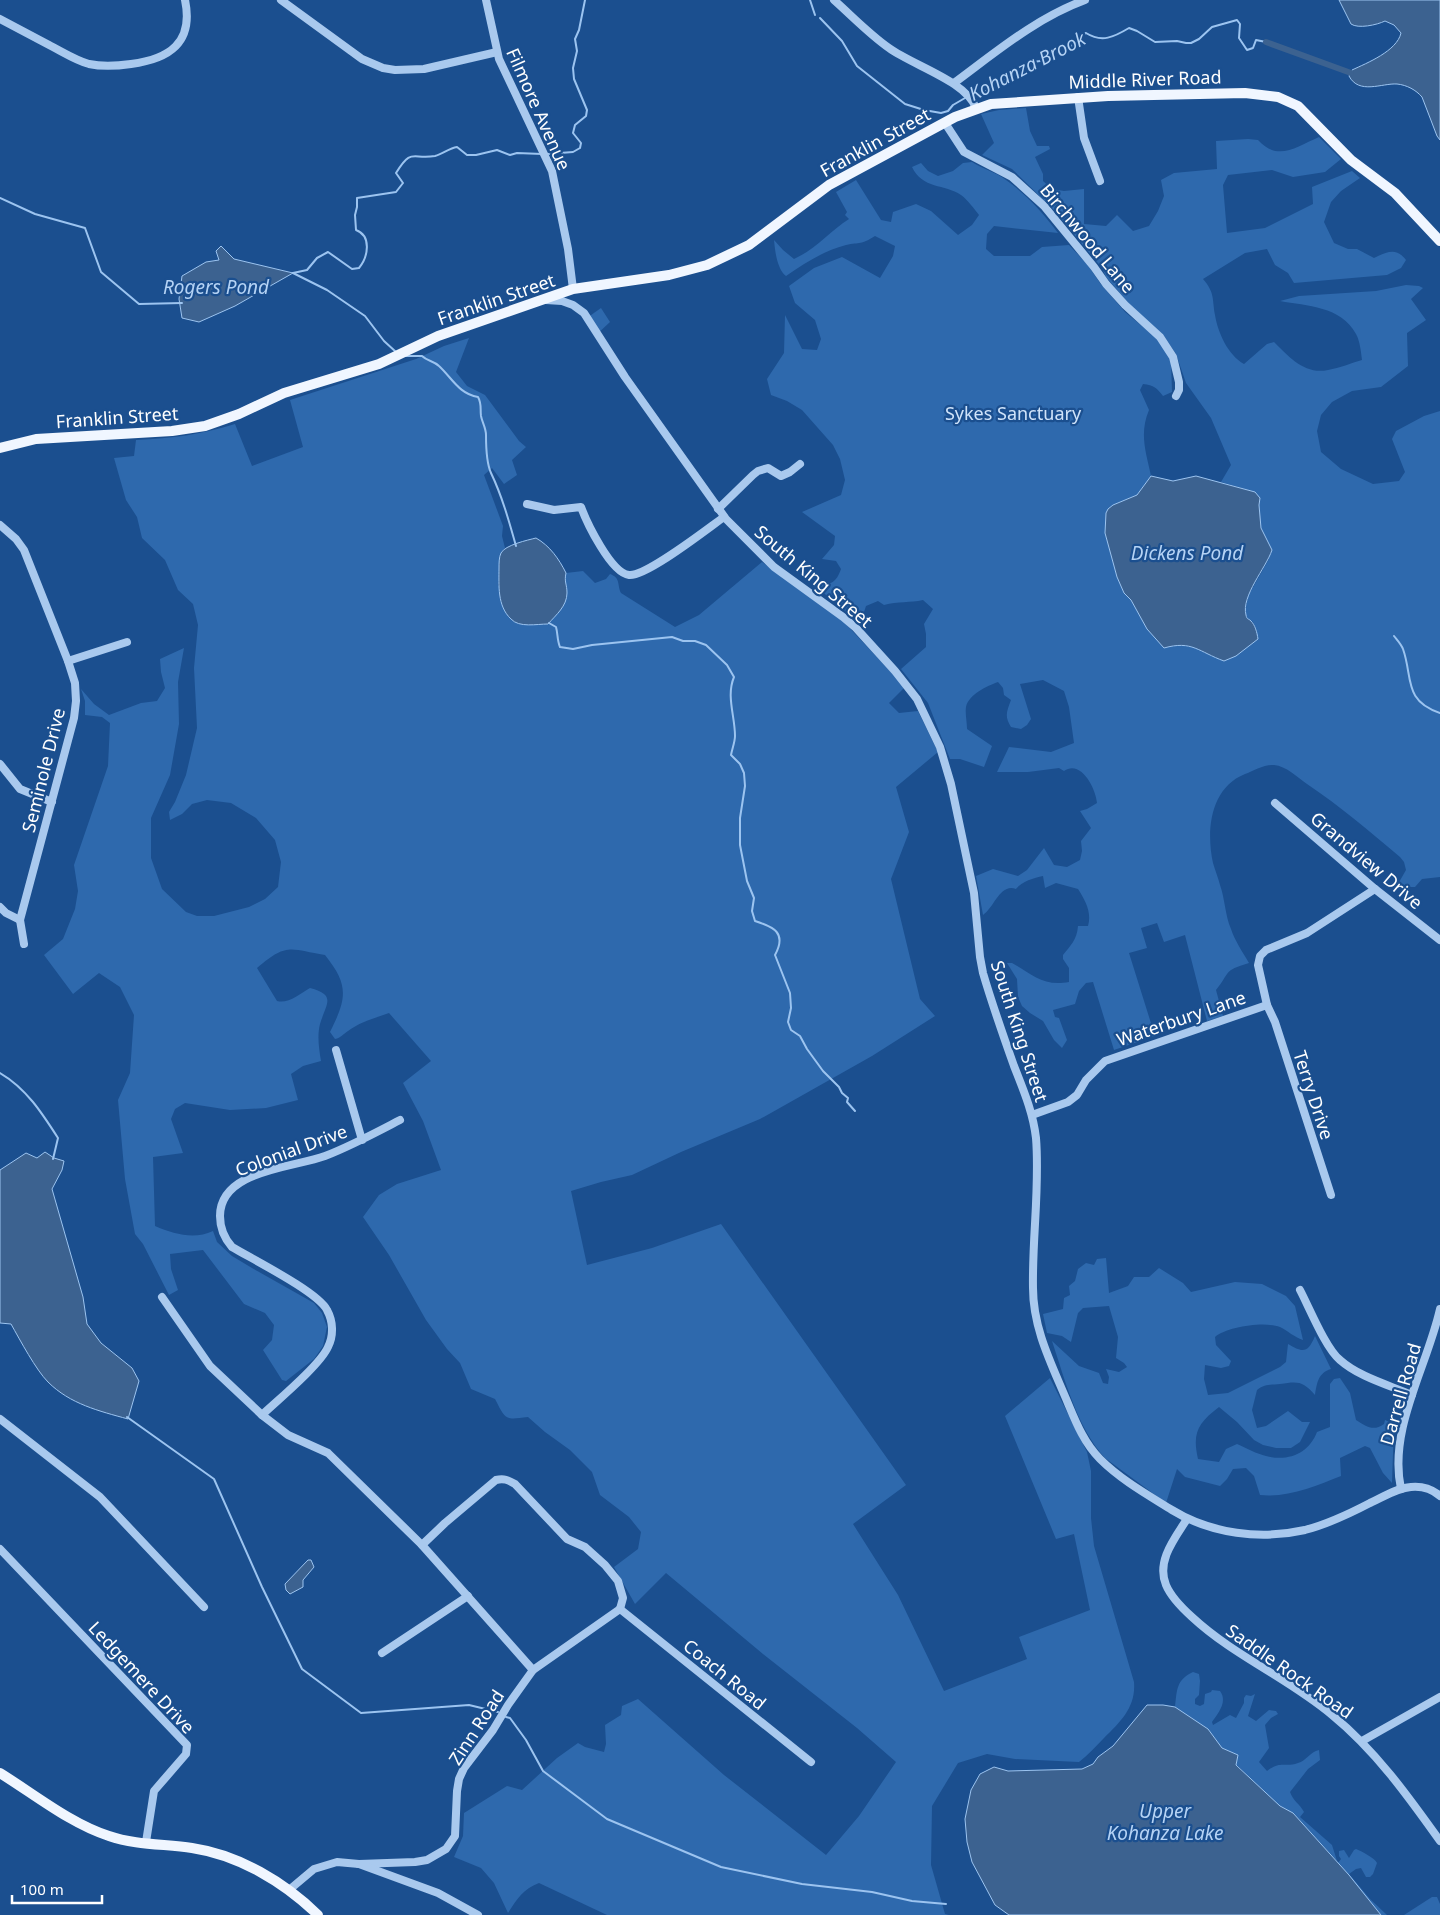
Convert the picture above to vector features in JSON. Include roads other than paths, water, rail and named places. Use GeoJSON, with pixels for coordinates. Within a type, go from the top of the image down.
{"type":"FeatureCollection","features":[{"type":"Feature","properties":{"kind":"main road","name":"Middle River Road"},"geometry":{"type":"LineString","coordinates":[[975,105],[1078,97],[1245,93],[1278,96],[1290,101],[1311,118],[1351,160],[1395,193],[1440,240]]}},
{"type":"Feature","properties":{"kind":"main road","name":"Franklin Street"},"geometry":{"type":"LineString","coordinates":[[0,448],[36,439],[172,431],[205,426],[239,414],[284,393],[379,364],[438,336],[546,300],[573,289],[693,270],[721,260],[749,245],[829,185],[975,105]]}},
{"type":"Feature","properties":{"kind":"main road"},"geometry":{"type":"LineString","coordinates":[[0,1773],[88,1828],[121,1840],[215,1853],[256,1870],[289,1890],[318,1915]]}},
{"type":"Feature","properties":{"kind":"street"},"geometry":{"type":"LineString","coordinates":[[0,19],[76,59],[99,66],[118,66],[154,60],[172,51],[178,45],[186,28],[187,10],[185,0]]}},
{"type":"Feature","properties":{"kind":"street"},"geometry":{"type":"LineString","coordinates":[[281,0],[362,59],[383,68],[395,70],[424,69],[497,52]]}},
{"type":"Feature","properties":{"kind":"street","name":"Filmore Avenue"},"geometry":{"type":"LineString","coordinates":[[486,0],[497,52],[506,77],[552,171],[557,189],[573,289]]}},
{"type":"Feature","properties":{"kind":"street"},"geometry":{"type":"LineString","coordinates":[[834,0],[887,47],[918,66],[954,83],[975,105]]}},
{"type":"Feature","properties":{"kind":"street"},"geometry":{"type":"LineString","coordinates":[[954,83],[1044,19],[1085,0]]}},
{"type":"Feature","properties":{"kind":"street"},"geometry":{"type":"LineString","coordinates":[[1078,97],[1084,138],[1100,181]]}},
{"type":"Feature","properties":{"kind":"street","name":"Birchwood Lane"},"geometry":{"type":"LineString","coordinates":[[944,123],[964,152],[1012,177],[1039,201],[1106,284],[1125,305],[1160,337],[1173,358],[1179,382],[1179,390],[1176,396]]}},
{"type":"Feature","properties":{"kind":"street","name":"South King Street"},"geometry":{"type":"LineString","coordinates":[[546,300],[562,301],[573,305],[584,314],[625,377],[724,517],[774,567],[829,606],[856,628],[906,684],[924,714],[940,747],[951,784],[974,893],[983,973],[1032,1115],[1036,1156],[1034,1302],[1037,1324],[1043,1344],[1080,1430],[1094,1452],[1109,1467],[1130,1483],[1186,1519],[1218,1529],[1259,1535],[1304,1530],[1330,1522],[1401,1489],[1412,1486],[1425,1487],[1440,1496]]}},
{"type":"Feature","properties":{"kind":"street"},"geometry":{"type":"LineString","coordinates":[[718,509],[758,471],[768,468],[781,476],[800,464]]}},
{"type":"Feature","properties":{"kind":"street"},"geometry":{"type":"LineString","coordinates":[[526,504],[554,510],[581,507],[585,520],[614,566],[622,573],[632,575],[643,572],[724,517]]}},
{"type":"Feature","properties":{"kind":"street","name":"Seminole Drive"},"geometry":{"type":"LineString","coordinates":[[0,525],[16,539],[24,550],[68,661],[75,683],[76,701],[74,718],[20,920]]}},
{"type":"Feature","properties":{"kind":"street"},"geometry":{"type":"LineString","coordinates":[[68,661],[127,642]]}},
{"type":"Feature","properties":{"kind":"street"},"geometry":{"type":"LineString","coordinates":[[0,764],[20,789],[52,802]]}},
{"type":"Feature","properties":{"kind":"street","name":"Grandview Drive"},"geometry":{"type":"LineString","coordinates":[[1275,802],[1375,890],[1440,940]]}},
{"type":"Feature","properties":{"kind":"street","name":"Waterbury Lane"},"geometry":{"type":"LineString","coordinates":[[1032,1115],[1068,1102],[1077,1095],[1086,1080],[1105,1061],[1267,1005],[1258,965],[1260,956],[1266,950],[1308,933],[1375,890]]}},
{"type":"Feature","properties":{"kind":"street"},"geometry":{"type":"LineString","coordinates":[[0,907],[6,913],[20,920],[24,944]]}},
{"type":"Feature","properties":{"kind":"street","name":"Terry Drive"},"geometry":{"type":"LineString","coordinates":[[1267,1005],[1275,1022],[1331,1195]]}},
{"type":"Feature","properties":{"kind":"street"},"geometry":{"type":"LineString","coordinates":[[336,1050],[362,1140]]}},
{"type":"Feature","properties":{"kind":"street","name":"Colonial Drive"},"geometry":{"type":"LineString","coordinates":[[262,1416],[319,1360],[328,1348],[332,1336],[331,1320],[327,1309],[308,1291],[232,1247],[226,1240],[220,1225],[223,1198],[241,1180],[321,1158],[347,1148],[400,1120]]}},
{"type":"Feature","properties":{"kind":"street"},"geometry":{"type":"LineString","coordinates":[[1300,1290],[1338,1359],[1356,1371],[1412,1395]]}},
{"type":"Feature","properties":{"kind":"street"},"geometry":{"type":"LineString","coordinates":[[162,1297],[210,1366],[262,1416],[288,1435],[328,1453],[422,1545],[533,1670]]}},
{"type":"Feature","properties":{"kind":"street","name":"Darrell Road"},"geometry":{"type":"LineString","coordinates":[[1401,1489],[1398,1478],[1398,1449],[1412,1395],[1430,1347],[1440,1309]]}},
{"type":"Feature","properties":{"kind":"street"},"geometry":{"type":"LineString","coordinates":[[0,1419],[100,1497],[204,1607]]}},
{"type":"Feature","properties":{"kind":"street"},"geometry":{"type":"LineString","coordinates":[[422,1545],[445,1523],[496,1480],[501,1478],[515,1484],[567,1539],[585,1547],[605,1565],[618,1581],[623,1598],[620,1609]]}},
{"type":"Feature","properties":{"kind":"street","name":"Saddle Rock Road"},"geometry":{"type":"LineString","coordinates":[[1186,1519],[1168,1551],[1163,1574],[1166,1586],[1183,1609],[1211,1635],[1317,1704],[1362,1741],[1410,1800],[1440,1842]]}},
{"type":"Feature","properties":{"kind":"street","name":"Ledgemere Drive"},"geometry":{"type":"LineString","coordinates":[[0,1549],[187,1745],[186,1754],[154,1791],[146,1842]]}},
{"type":"Feature","properties":{"kind":"street"},"geometry":{"type":"LineString","coordinates":[[382,1653],[468,1596]]}},
{"type":"Feature","properties":{"kind":"street","name":"Zinn Road"},"geometry":{"type":"LineString","coordinates":[[359,1864],[428,1860],[446,1849],[455,1836],[457,1791],[459,1779],[464,1768],[493,1730],[533,1670],[620,1609]]}},
{"type":"Feature","properties":{"kind":"street","name":"Coach Road"},"geometry":{"type":"LineString","coordinates":[[620,1609],[811,1762]]}},
{"type":"Feature","properties":{"kind":"street"},"geometry":{"type":"LineString","coordinates":[[1362,1741],[1440,1697]]}},
{"type":"Feature","properties":{"kind":"street"},"geometry":{"type":"LineString","coordinates":[[289,1890],[314,1869],[337,1862],[359,1864],[438,1893],[478,1915]]}},
{"type":"Feature","properties":{"kind":"water"},"geometry":{"type":"Polygon","coordinates":[[[1339,0],[1440,0],[1440,140],[1422,97],[1414,90],[1397,84],[1365,87],[1353,82],[1349,76],[1352,70],[1388,51],[1401,33],[1394,25],[1385,21],[1368,26],[1351,24],[1339,0]]]}},
{"type":"Feature","properties":{"kind":"water","name":"Rogers Pond"},"geometry":{"type":"Polygon","coordinates":[[[221,246],[234,259],[293,273],[235,306],[199,322],[182,318],[179,299],[182,276],[206,262],[219,260],[216,251],[221,246]]]}},
{"type":"Feature","properties":{"kind":"water","name":"Dickens Pond"},"geometry":{"type":"Polygon","coordinates":[[[1151,476],[1173,481],[1196,476],[1255,492],[1260,498],[1261,528],[1272,550],[1250,591],[1245,607],[1247,618],[1254,625],[1258,639],[1236,656],[1224,661],[1189,646],[1182,645],[1164,648],[1147,629],[1131,600],[1124,593],[1117,577],[1105,533],[1106,513],[1113,505],[1137,495],[1151,476]]]}},
{"type":"Feature","properties":{"kind":"water"},"geometry":{"type":"Polygon","coordinates":[[[536,538],[554,553],[566,573],[567,598],[548,624],[523,625],[514,622],[503,608],[499,588],[499,558],[503,550],[517,543],[536,538]]]}},
{"type":"Feature","properties":{"kind":"water"},"geometry":{"type":"Polygon","coordinates":[[[45,1152],[54,1158],[64,1161],[62,1170],[52,1189],[83,1297],[87,1324],[101,1343],[132,1368],[139,1381],[128,1419],[85,1406],[57,1390],[38,1370],[11,1324],[0,1323],[0,1170],[26,1153],[37,1158],[45,1152]]]}},
{"type":"Feature","properties":{"kind":"water"},"geometry":{"type":"Polygon","coordinates":[[[308,1560],[311,1560],[314,1567],[303,1580],[303,1587],[290,1594],[286,1590],[285,1584],[308,1560]]]}},
{"type":"Feature","properties":{"kind":"water","name":"Upper Kohanza Lake"},"geometry":{"type":"Polygon","coordinates":[[[1147,1705],[1175,1707],[1208,1729],[1222,1748],[1238,1755],[1236,1765],[1280,1806],[1293,1813],[1349,1875],[1381,1915],[1009,1915],[995,1905],[972,1862],[967,1842],[965,1819],[971,1790],[980,1774],[994,1767],[1008,1771],[1082,1769],[1093,1764],[1098,1757],[1113,1746],[1147,1705]]]}},
{"type":"Feature","properties":{"kind":"waterway","name":"Kohanza Brook"},"geometry":{"type":"LineString","coordinates":[[547,154],[573,152],[580,148],[581,143],[573,133],[575,125],[586,116],[587,110],[574,79],[573,68],[577,51],[575,39],[579,30],[585,0]]}},
{"type":"Feature","properties":{"kind":"waterway","name":"Kohanza Brook"},"geometry":{"type":"LineString","coordinates":[[810,0],[815,15]]}},
{"type":"Feature","properties":{"kind":"waterway","name":"Kohanza Brook"},"geometry":{"type":"LineString","coordinates":[[820,18],[842,41],[857,66],[905,104],[941,113],[948,111],[953,105],[965,98]]}},
{"type":"Feature","properties":{"kind":"waterway","name":"Kohanza Brook"},"geometry":{"type":"LineString","coordinates":[[972,95],[993,89],[1026,63],[1040,61],[1048,57],[1058,47],[1070,48],[1080,35],[1086,33],[1097,38],[1108,38],[1129,28],[1155,42],[1177,41],[1191,43],[1199,39],[1212,27],[1237,20],[1240,24],[1239,38],[1247,50],[1253,48],[1256,40],[1266,42]]}},
{"type":"Feature","properties":{"kind":"waterway","name":"Kohanza Brook"},"geometry":{"type":"LineString","coordinates":[[1266,42],[1351,73]]}},
{"type":"Feature","properties":{"kind":"waterway","name":"Kohanza Brook"},"geometry":{"type":"LineString","coordinates":[[293,273],[307,270],[317,258],[328,252],[352,269],[359,268],[365,258],[367,247],[364,237],[356,230],[357,198],[396,192],[403,183],[396,173],[409,157],[435,156],[457,147],[467,155],[497,150],[510,155],[517,153],[542,154]]}},
{"type":"Feature","properties":{"kind":"waterway","name":"Kohanza Brook"},"geometry":{"type":"LineString","coordinates":[[0,198],[35,214],[85,228],[101,272],[139,304],[182,303]]}},
{"type":"Feature","properties":{"kind":"waterway"},"geometry":{"type":"LineString","coordinates":[[293,273],[327,290],[365,316],[384,341],[396,352]]}},
{"type":"Feature","properties":{"kind":"waterway"},"geometry":{"type":"LineString","coordinates":[[405,356],[422,356],[435,363],[466,393],[478,397],[486,432],[488,464],[502,500],[516,546]]}},
{"type":"Feature","properties":{"kind":"waterway"},"geometry":{"type":"LineString","coordinates":[[549,623],[556,627],[560,647],[573,649],[592,645],[672,637],[706,645],[727,665],[734,677],[731,699],[735,741],[731,755],[740,764],[744,773],[745,786],[740,818],[740,845],[747,881],[754,898],[752,911],[755,921],[773,929],[779,936],[780,941],[775,955],[790,993],[791,1008],[788,1022],[791,1030],[800,1036],[823,1071],[848,1098],[847,1102],[855,1111]]}},
{"type":"Feature","properties":{"kind":"waterway"},"geometry":{"type":"LineString","coordinates":[[1394,636],[1403,649],[1411,687],[1415,695],[1428,708],[1440,713]]}},
{"type":"Feature","properties":{"kind":"waterway"},"geometry":{"type":"LineString","coordinates":[[0,1073],[26,1094],[58,1138],[53,1159]]}},
{"type":"Feature","properties":{"kind":"waterway"},"geometry":{"type":"LineString","coordinates":[[127,1417],[214,1479],[262,1587],[302,1669],[361,1713],[469,1705],[498,1712]]}},
{"type":"Feature","properties":{"kind":"waterway"},"geometry":{"type":"LineString","coordinates":[[506,1717],[510,1718],[526,1740],[543,1771],[607,1819],[721,1867],[802,1884],[872,1892],[912,1901],[946,1904]]}},
{"type":"Feature","properties":{"kind":"park label","name":"Sykes Sanctuary"},"geometry":{"type":"Point","coordinates":[1013,413]}}]}
